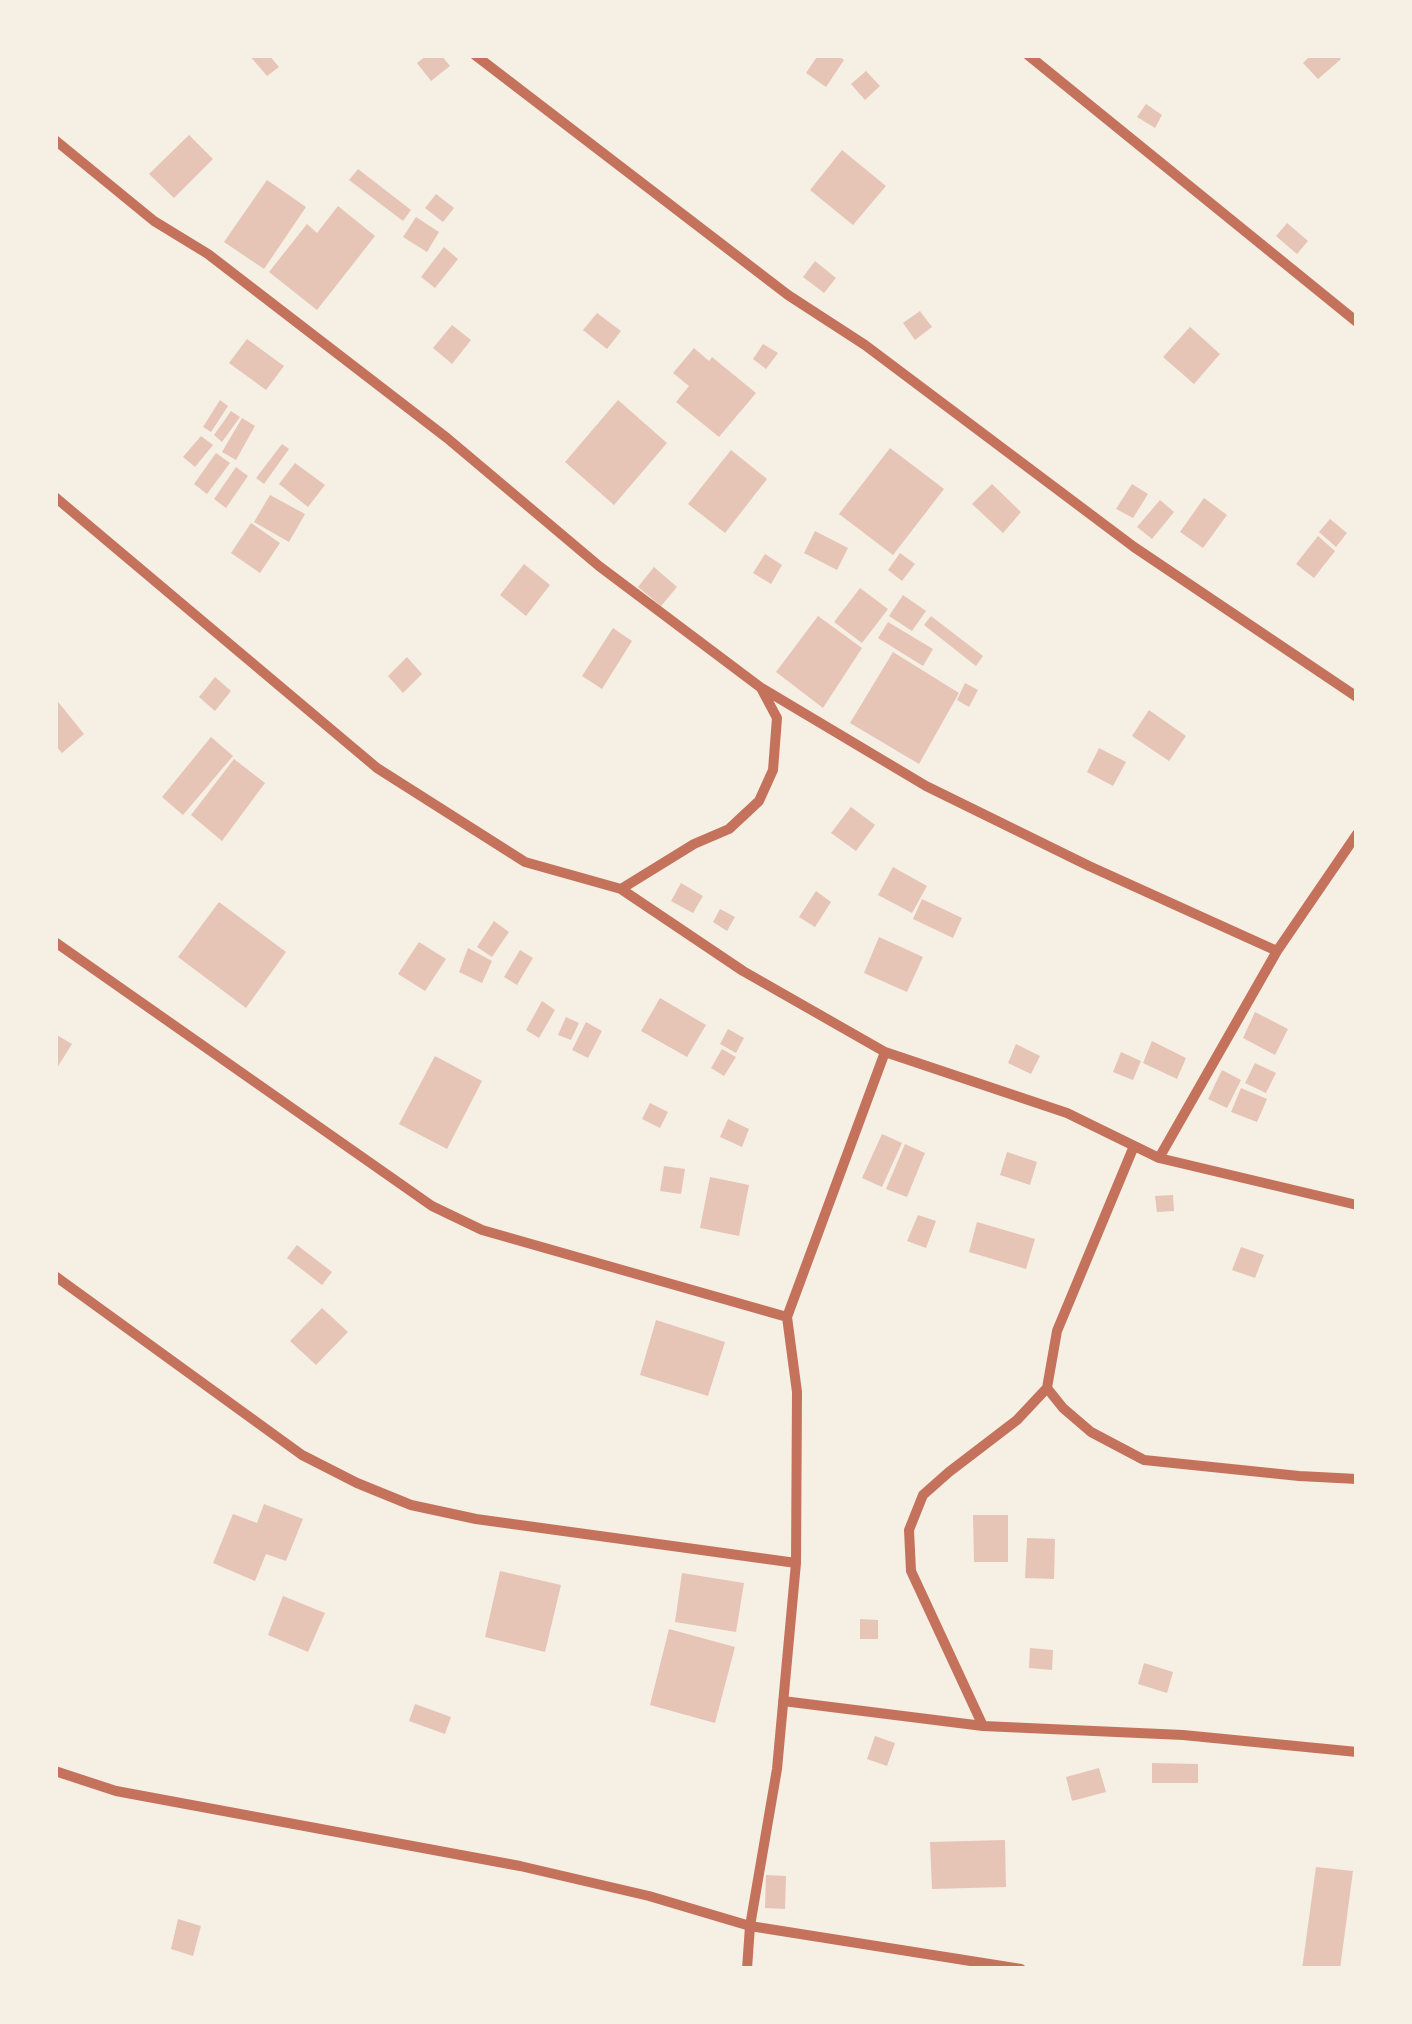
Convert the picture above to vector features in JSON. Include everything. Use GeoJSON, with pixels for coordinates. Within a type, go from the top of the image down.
{"type":"FeatureCollection","features":[{"type":"Feature","properties":{"kind":"street"},"geometry":{"type":"LineString","coordinates":[[475,55],[788,294],[865,345],[1134,546],[1357,696]]}},
{"type":"Feature","properties":{"kind":"street"},"geometry":{"type":"LineString","coordinates":[[1028,55],[1357,322]]}},
{"type":"Feature","properties":{"kind":"street"},"geometry":{"type":"LineString","coordinates":[[55,140],[154,221],[208,254],[432,426],[599,566],[760,687],[926,786],[1089,866],[1277,951]]}},
{"type":"Feature","properties":{"kind":"street"},"geometry":{"type":"LineString","coordinates":[[55,496],[377,768],[525,862],[620,889],[743,971],[885,1052],[1067,1113],[1158,1158],[1357,1205]]}},
{"type":"Feature","properties":{"kind":"street"},"geometry":{"type":"LineString","coordinates":[[620,889],[694,844],[730,829],[759,801],[773,770],[777,718],[760,687]]}},
{"type":"Feature","properties":{"kind":"street"},"geometry":{"type":"LineString","coordinates":[[1158,1158],[1277,951],[1357,834]]}},
{"type":"Feature","properties":{"kind":"street"},"geometry":{"type":"LineString","coordinates":[[55,942],[432,1206],[482,1230],[787,1316]]}},
{"type":"Feature","properties":{"kind":"street"},"geometry":{"type":"LineString","coordinates":[[747,1969],[750,1926],[778,1769],[796,1564],[796,1392],[787,1316],[885,1052]]}},
{"type":"Feature","properties":{"kind":"street"},"geometry":{"type":"LineString","coordinates":[[983,1726],[911,1571],[909,1530],[923,1495],[1017,1420],[1047,1388],[1057,1331],[1134,1146]]}},
{"type":"Feature","properties":{"kind":"street"},"geometry":{"type":"LineString","coordinates":[[55,1276],[302,1455],[356,1483],[412,1505],[476,1520],[796,1564]]}},
{"type":"Feature","properties":{"kind":"street"},"geometry":{"type":"LineString","coordinates":[[1047,1388],[1091,1432],[1144,1460],[1357,1479]]}},
{"type":"Feature","properties":{"kind":"street"},"geometry":{"type":"LineString","coordinates":[[784,1700],[983,1726],[1182,1735],[1357,1752]]}},
{"type":"Feature","properties":{"kind":"street"},"geometry":{"type":"LineString","coordinates":[[55,1772],[116,1792],[520,1866],[648,1896],[750,1926],[1021,1969]]}},
{"type":"Feature","properties":{"kind":"building"},"geometry":{"type":"Polygon","coordinates":[[[249,55],[269,55],[279,67],[267,76],[249,55]]]}},
{"type":"Feature","properties":{"kind":"building"},"geometry":{"type":"Polygon","coordinates":[[[427,55],[441,55],[450,66],[431,81],[417,63],[427,55]]]}},
{"type":"Feature","properties":{"kind":"building"},"geometry":{"type":"Polygon","coordinates":[[[818,55],[837,55],[844,60],[826,87],[806,73],[818,55]]]}},
{"type":"Feature","properties":{"kind":"building"},"geometry":{"type":"Polygon","coordinates":[[[1311,55],[1337,55],[1341,59],[1318,79],[1303,63],[1311,55]]]}},
{"type":"Feature","properties":{"kind":"building"},"geometry":{"type":"Polygon","coordinates":[[[866,71],[880,86],[865,100],[851,84],[866,71]]]}},
{"type":"Feature","properties":{"kind":"building"},"geometry":{"type":"Polygon","coordinates":[[[1146,104],[1162,115],[1155,128],[1137,117],[1146,104]]]}},
{"type":"Feature","properties":{"kind":"building"},"geometry":{"type":"Polygon","coordinates":[[[189,135],[213,159],[174,198],[149,174],[189,135]]]}},
{"type":"Feature","properties":{"kind":"building"},"geometry":{"type":"Polygon","coordinates":[[[842,150],[886,186],[853,225],[810,190],[842,150]]]}},
{"type":"Feature","properties":{"kind":"building"},"geometry":{"type":"Polygon","coordinates":[[[358,169],[411,210],[403,221],[349,180],[358,169]]]}},
{"type":"Feature","properties":{"kind":"building"},"geometry":{"type":"Polygon","coordinates":[[[267,180],[306,207],[264,269],[224,242],[267,180]]]}},
{"type":"Feature","properties":{"kind":"building"},"geometry":{"type":"Polygon","coordinates":[[[436,194],[454,208],[443,222],[425,208],[436,194]]]}},
{"type":"Feature","properties":{"kind":"building"},"geometry":{"type":"Polygon","coordinates":[[[338,206],[375,236],[317,310],[269,272],[307,224],[317,233],[338,206]]]}},
{"type":"Feature","properties":{"kind":"building"},"geometry":{"type":"Polygon","coordinates":[[[416,217],[439,232],[427,252],[403,237],[416,217]]]}},
{"type":"Feature","properties":{"kind":"building"},"geometry":{"type":"Polygon","coordinates":[[[1287,223],[1308,241],[1297,254],[1276,236],[1287,223]]]}},
{"type":"Feature","properties":{"kind":"building"},"geometry":{"type":"Polygon","coordinates":[[[444,247],[458,259],[435,288],[421,277],[444,247]]]}},
{"type":"Feature","properties":{"kind":"building"},"geometry":{"type":"Polygon","coordinates":[[[815,261],[836,278],[824,293],[803,277],[815,261]]]}},
{"type":"Feature","properties":{"kind":"building"},"geometry":{"type":"Polygon","coordinates":[[[920,311],[932,327],[915,340],[903,323],[920,311]]]}},
{"type":"Feature","properties":{"kind":"building"},"geometry":{"type":"Polygon","coordinates":[[[597,313],[621,331],[607,349],[583,330],[597,313]]]}},
{"type":"Feature","properties":{"kind":"building"},"geometry":{"type":"Polygon","coordinates":[[[452,325],[471,340],[452,364],[433,348],[452,325]]]}},
{"type":"Feature","properties":{"kind":"building"},"geometry":{"type":"Polygon","coordinates":[[[1190,327],[1220,354],[1194,384],[1163,357],[1190,327]]]}},
{"type":"Feature","properties":{"kind":"building"},"geometry":{"type":"Polygon","coordinates":[[[247,339],[284,366],[266,390],[229,363],[247,339]]]}},
{"type":"Feature","properties":{"kind":"building"},"geometry":{"type":"Polygon","coordinates":[[[763,344],[778,353],[766,369],[753,359],[763,344]]]}},
{"type":"Feature","properties":{"kind":"building"},"geometry":{"type":"Polygon","coordinates":[[[694,348],[709,361],[712,357],[756,393],[719,437],[676,402],[689,386],[673,373],[694,348]]]}},
{"type":"Feature","properties":{"kind":"building"},"geometry":{"type":"Polygon","coordinates":[[[220,400],[228,406],[211,432],[203,427],[220,400]]]}},
{"type":"Feature","properties":{"kind":"building"},"geometry":{"type":"Polygon","coordinates":[[[618,400],[667,443],[614,505],[565,462],[618,400]]]}},
{"type":"Feature","properties":{"kind":"building"},"geometry":{"type":"Polygon","coordinates":[[[231,411],[240,417],[222,442],[214,435],[231,411]]]}},
{"type":"Feature","properties":{"kind":"building"},"geometry":{"type":"Polygon","coordinates":[[[242,418],[255,426],[236,460],[222,452],[242,418]]]}},
{"type":"Feature","properties":{"kind":"building"},"geometry":{"type":"Polygon","coordinates":[[[201,436],[213,445],[195,467],[183,457],[201,436]]]}},
{"type":"Feature","properties":{"kind":"building"},"geometry":{"type":"Polygon","coordinates":[[[282,444],[289,449],[264,484],[256,478],[282,444]]]}},
{"type":"Feature","properties":{"kind":"building"},"geometry":{"type":"Polygon","coordinates":[[[890,448],[944,489],[893,555],[839,514],[890,448]]]}},
{"type":"Feature","properties":{"kind":"building"},"geometry":{"type":"Polygon","coordinates":[[[731,450],[767,479],[725,533],[688,504],[731,450]]]}},
{"type":"Feature","properties":{"kind":"building"},"geometry":{"type":"Polygon","coordinates":[[[216,453],[230,463],[207,494],[194,484],[216,453]]]}},
{"type":"Feature","properties":{"kind":"building"},"geometry":{"type":"Polygon","coordinates":[[[295,463],[325,485],[308,507],[279,484],[295,463]]]}},
{"type":"Feature","properties":{"kind":"building"},"geometry":{"type":"Polygon","coordinates":[[[236,467],[248,476],[226,508],[214,499],[236,467]]]}},
{"type":"Feature","properties":{"kind":"building"},"geometry":{"type":"Polygon","coordinates":[[[992,484],[1021,512],[1003,533],[972,504],[992,484]]]}},
{"type":"Feature","properties":{"kind":"building"},"geometry":{"type":"Polygon","coordinates":[[[1132,484],[1148,494],[1133,518],[1116,509],[1132,484]]]}},
{"type":"Feature","properties":{"kind":"building"},"geometry":{"type":"Polygon","coordinates":[[[270,495],[305,514],[289,542],[254,522],[270,495]]]}},
{"type":"Feature","properties":{"kind":"building"},"geometry":{"type":"Polygon","coordinates":[[[1204,498],[1227,515],[1203,548],[1180,532],[1204,498]]]}},
{"type":"Feature","properties":{"kind":"building"},"geometry":{"type":"Polygon","coordinates":[[[1160,500],[1174,512],[1152,539],[1137,527],[1160,500]]]}},
{"type":"Feature","properties":{"kind":"building"},"geometry":{"type":"Polygon","coordinates":[[[1330,519],[1347,533],[1336,547],[1319,532],[1330,519]]]}},
{"type":"Feature","properties":{"kind":"building"},"geometry":{"type":"Polygon","coordinates":[[[251,523],[280,543],[260,573],[231,553],[251,523]]]}},
{"type":"Feature","properties":{"kind":"building"},"geometry":{"type":"Polygon","coordinates":[[[815,531],[848,548],[837,570],[804,553],[815,531]]]}},
{"type":"Feature","properties":{"kind":"building"},"geometry":{"type":"Polygon","coordinates":[[[1318,536],[1335,551],[1314,578],[1296,564],[1318,536]]]}},
{"type":"Feature","properties":{"kind":"building"},"geometry":{"type":"Polygon","coordinates":[[[900,553],[915,564],[902,581],[888,570],[900,553]]]}},
{"type":"Feature","properties":{"kind":"building"},"geometry":{"type":"Polygon","coordinates":[[[765,554],[782,565],[771,584],[753,573],[765,554]]]}},
{"type":"Feature","properties":{"kind":"building"},"geometry":{"type":"Polygon","coordinates":[[[524,564],[550,585],[526,616],[500,595],[524,564]]]}},
{"type":"Feature","properties":{"kind":"building"},"geometry":{"type":"Polygon","coordinates":[[[654,567],[677,587],[661,606],[638,587],[654,567]]]}},
{"type":"Feature","properties":{"kind":"building"},"geometry":{"type":"Polygon","coordinates":[[[860,588],[888,609],[862,643],[834,622],[860,588]]]}},
{"type":"Feature","properties":{"kind":"building"},"geometry":{"type":"Polygon","coordinates":[[[903,595],[926,611],[912,631],[889,616],[903,595]]]}},
{"type":"Feature","properties":{"kind":"building"},"geometry":{"type":"Polygon","coordinates":[[[818,616],[862,648],[823,708],[776,672],[818,616]]]}},
{"type":"Feature","properties":{"kind":"building"},"geometry":{"type":"Polygon","coordinates":[[[931,616],[983,656],[976,666],[924,625],[931,616]]]}},
{"type":"Feature","properties":{"kind":"building"},"geometry":{"type":"Polygon","coordinates":[[[888,622],[933,649],[923,666],[878,638],[888,622]]]}},
{"type":"Feature","properties":{"kind":"building"},"geometry":{"type":"Polygon","coordinates":[[[613,628],[632,641],[602,689],[582,676],[613,628]]]}},
{"type":"Feature","properties":{"kind":"building"},"geometry":{"type":"Polygon","coordinates":[[[893,652],[959,693],[919,764],[850,723],[893,652]]]}},
{"type":"Feature","properties":{"kind":"building"},"geometry":{"type":"Polygon","coordinates":[[[407,657],[422,674],[403,693],[388,676],[407,657]]]}},
{"type":"Feature","properties":{"kind":"building"},"geometry":{"type":"Polygon","coordinates":[[[215,677],[231,691],[215,711],[199,697],[215,677]]]}},
{"type":"Feature","properties":{"kind":"building"},"geometry":{"type":"Polygon","coordinates":[[[965,683],[978,690],[969,707],[957,700],[965,683]]]}},
{"type":"Feature","properties":{"kind":"building"},"geometry":{"type":"Polygon","coordinates":[[[55,698],[84,734],[62,753],[55,745],[55,698]]]}},
{"type":"Feature","properties":{"kind":"building"},"geometry":{"type":"Polygon","coordinates":[[[1149,710],[1186,736],[1169,761],[1132,736],[1149,710]]]}},
{"type":"Feature","properties":{"kind":"building"},"geometry":{"type":"Polygon","coordinates":[[[211,737],[233,756],[183,815],[162,797],[211,737]]]}},
{"type":"Feature","properties":{"kind":"building"},"geometry":{"type":"Polygon","coordinates":[[[1099,748],[1126,762],[1113,786],[1087,772],[1099,748]]]}},
{"type":"Feature","properties":{"kind":"building"},"geometry":{"type":"Polygon","coordinates":[[[234,759],[265,783],[222,841],[191,815],[234,759]]]}},
{"type":"Feature","properties":{"kind":"building"},"geometry":{"type":"Polygon","coordinates":[[[851,807],[875,825],[856,851],[831,833],[851,807]]]}},
{"type":"Feature","properties":{"kind":"building"},"geometry":{"type":"Polygon","coordinates":[[[893,867],[927,886],[912,913],[878,895],[893,867]]]}},
{"type":"Feature","properties":{"kind":"building"},"geometry":{"type":"Polygon","coordinates":[[[681,883],[703,896],[693,913],[671,901],[681,883]]]}},
{"type":"Feature","properties":{"kind":"building"},"geometry":{"type":"Polygon","coordinates":[[[816,891],[831,902],[815,927],[799,917],[816,891]]]}},
{"type":"Feature","properties":{"kind":"building"},"geometry":{"type":"Polygon","coordinates":[[[922,899],[962,918],[953,938],[913,919],[922,899]]]}},
{"type":"Feature","properties":{"kind":"building"},"geometry":{"type":"Polygon","coordinates":[[[219,902],[286,952],[246,1008],[178,957],[219,902]]]}},
{"type":"Feature","properties":{"kind":"building"},"geometry":{"type":"Polygon","coordinates":[[[720,909],[735,917],[727,931],[713,922],[720,909]]]}},
{"type":"Feature","properties":{"kind":"building"},"geometry":{"type":"Polygon","coordinates":[[[494,921],[509,932],[492,957],[477,947],[494,921]]]}},
{"type":"Feature","properties":{"kind":"building"},"geometry":{"type":"Polygon","coordinates":[[[879,937],[923,957],[907,992],[864,973],[879,937]]]}},
{"type":"Feature","properties":{"kind":"building"},"geometry":{"type":"Polygon","coordinates":[[[419,942],[446,959],[425,991],[398,974],[419,942]]]}},
{"type":"Feature","properties":{"kind":"building"},"geometry":{"type":"Polygon","coordinates":[[[468,948],[492,961],[482,983],[459,972],[468,948]]]}},
{"type":"Feature","properties":{"kind":"building"},"geometry":{"type":"Polygon","coordinates":[[[520,950],[533,958],[517,985],[504,977],[520,950]]]}},
{"type":"Feature","properties":{"kind":"building"},"geometry":{"type":"Polygon","coordinates":[[[660,998],[706,1025],[687,1057],[641,1031],[660,998]]]}},
{"type":"Feature","properties":{"kind":"building"},"geometry":{"type":"Polygon","coordinates":[[[542,1001],[555,1010],[539,1038],[526,1030],[542,1001]]]}},
{"type":"Feature","properties":{"kind":"building"},"geometry":{"type":"Polygon","coordinates":[[[1255,1012],[1288,1029],[1275,1055],[1243,1038],[1255,1012]]]}},
{"type":"Feature","properties":{"kind":"building"},"geometry":{"type":"Polygon","coordinates":[[[566,1017],[579,1023],[571,1040],[558,1035],[566,1017]]]}},
{"type":"Feature","properties":{"kind":"building"},"geometry":{"type":"Polygon","coordinates":[[[586,1022],[602,1031],[588,1058],[572,1050],[586,1022]]]}},
{"type":"Feature","properties":{"kind":"building"},"geometry":{"type":"Polygon","coordinates":[[[728,1029],[744,1038],[736,1053],[720,1044],[728,1029]]]}},
{"type":"Feature","properties":{"kind":"building"},"geometry":{"type":"Polygon","coordinates":[[[55,1034],[72,1044],[55,1071],[55,1034]]]}},
{"type":"Feature","properties":{"kind":"building"},"geometry":{"type":"Polygon","coordinates":[[[1152,1041],[1186,1058],[1177,1079],[1143,1063],[1152,1041]]]}},
{"type":"Feature","properties":{"kind":"building"},"geometry":{"type":"Polygon","coordinates":[[[1016,1044],[1040,1056],[1031,1074],[1008,1063],[1016,1044]]]}},
{"type":"Feature","properties":{"kind":"building"},"geometry":{"type":"Polygon","coordinates":[[[722,1049],[736,1057],[724,1076],[711,1068],[722,1049]]]}},
{"type":"Feature","properties":{"kind":"building"},"geometry":{"type":"Polygon","coordinates":[[[1121,1052],[1141,1061],[1133,1080],[1113,1072],[1121,1052]]]}},
{"type":"Feature","properties":{"kind":"building"},"geometry":{"type":"Polygon","coordinates":[[[435,1056],[482,1081],[447,1149],[399,1124],[435,1056]]]}},
{"type":"Feature","properties":{"kind":"building"},"geometry":{"type":"Polygon","coordinates":[[[1255,1063],[1276,1073],[1266,1093],[1245,1083],[1255,1063]]]}},
{"type":"Feature","properties":{"kind":"building"},"geometry":{"type":"Polygon","coordinates":[[[1222,1070],[1241,1080],[1227,1108],[1208,1099],[1222,1070]]]}},
{"type":"Feature","properties":{"kind":"building"},"geometry":{"type":"Polygon","coordinates":[[[1241,1088],[1267,1099],[1257,1122],[1231,1112],[1241,1088]]]}},
{"type":"Feature","properties":{"kind":"building"},"geometry":{"type":"Polygon","coordinates":[[[650,1103],[668,1112],[660,1128],[642,1119],[650,1103]]]}},
{"type":"Feature","properties":{"kind":"building"},"geometry":{"type":"Polygon","coordinates":[[[728,1119],[749,1129],[742,1147],[720,1137],[728,1119]]]}},
{"type":"Feature","properties":{"kind":"building"},"geometry":{"type":"Polygon","coordinates":[[[882,1134],[902,1143],[882,1187],[862,1178],[882,1134]]]}},
{"type":"Feature","properties":{"kind":"building"},"geometry":{"type":"Polygon","coordinates":[[[905,1144],[925,1153],[907,1197],[886,1189],[905,1144]]]}},
{"type":"Feature","properties":{"kind":"building"},"geometry":{"type":"Polygon","coordinates":[[[1007,1152],[1037,1162],[1030,1185],[1000,1175],[1007,1152]]]}},
{"type":"Feature","properties":{"kind":"building"},"geometry":{"type":"Polygon","coordinates":[[[664,1166],[685,1169],[681,1194],[660,1191],[664,1166]]]}},
{"type":"Feature","properties":{"kind":"building"},"geometry":{"type":"Polygon","coordinates":[[[710,1177],[749,1185],[739,1236],[700,1228],[710,1177]]]}},
{"type":"Feature","properties":{"kind":"building"},"geometry":{"type":"Polygon","coordinates":[[[1173,1195],[1174,1211],[1157,1212],[1155,1196],[1173,1195]]]}},
{"type":"Feature","properties":{"kind":"building"},"geometry":{"type":"Polygon","coordinates":[[[918,1215],[936,1221],[926,1248],[907,1241],[918,1215]]]}},
{"type":"Feature","properties":{"kind":"building"},"geometry":{"type":"Polygon","coordinates":[[[977,1222],[1035,1239],[1026,1269],[969,1252],[977,1222]]]}},
{"type":"Feature","properties":{"kind":"building"},"geometry":{"type":"Polygon","coordinates":[[[297,1245],[332,1272],[322,1285],[287,1258],[297,1245]]]}},
{"type":"Feature","properties":{"kind":"building"},"geometry":{"type":"Polygon","coordinates":[[[1241,1247],[1264,1255],[1255,1278],[1232,1270],[1241,1247]]]}},
{"type":"Feature","properties":{"kind":"building"},"geometry":{"type":"Polygon","coordinates":[[[322,1308],[348,1332],[316,1365],[290,1341],[322,1308]]]}},
{"type":"Feature","properties":{"kind":"building"},"geometry":{"type":"Polygon","coordinates":[[[656,1320],[725,1342],[708,1396],[640,1375],[656,1320]]]}},
{"type":"Feature","properties":{"kind":"building"},"geometry":{"type":"Polygon","coordinates":[[[264,1504],[303,1519],[286,1561],[266,1554],[255,1581],[213,1563],[233,1514],[257,1523],[264,1504]]]}},
{"type":"Feature","properties":{"kind":"building"},"geometry":{"type":"Polygon","coordinates":[[[973,1515],[1008,1515],[1008,1562],[974,1562],[973,1515]]]}},
{"type":"Feature","properties":{"kind":"building"},"geometry":{"type":"Polygon","coordinates":[[[1027,1538],[1055,1539],[1054,1579],[1025,1578],[1027,1538]]]}},
{"type":"Feature","properties":{"kind":"building"},"geometry":{"type":"Polygon","coordinates":[[[500,1571],[561,1585],[545,1652],[485,1637],[500,1571]]]}},
{"type":"Feature","properties":{"kind":"building"},"geometry":{"type":"Polygon","coordinates":[[[682,1573],[744,1583],[736,1632],[675,1622],[682,1573]]]}},
{"type":"Feature","properties":{"kind":"building"},"geometry":{"type":"Polygon","coordinates":[[[283,1596],[325,1613],[308,1652],[268,1635],[283,1596]]]}},
{"type":"Feature","properties":{"kind":"building"},"geometry":{"type":"Polygon","coordinates":[[[860,1619],[878,1620],[878,1639],[860,1639],[860,1619]]]}},
{"type":"Feature","properties":{"kind":"building"},"geometry":{"type":"Polygon","coordinates":[[[669,1629],[735,1647],[715,1723],[650,1705],[669,1629]]]}},
{"type":"Feature","properties":{"kind":"building"},"geometry":{"type":"Polygon","coordinates":[[[1030,1648],[1053,1650],[1052,1670],[1029,1668],[1030,1648]]]}},
{"type":"Feature","properties":{"kind":"building"},"geometry":{"type":"Polygon","coordinates":[[[1144,1663],[1173,1672],[1167,1693],[1138,1684],[1144,1663]]]}},
{"type":"Feature","properties":{"kind":"building"},"geometry":{"type":"Polygon","coordinates":[[[415,1704],[451,1717],[445,1734],[409,1721],[415,1704]]]}},
{"type":"Feature","properties":{"kind":"building"},"geometry":{"type":"Polygon","coordinates":[[[875,1736],[895,1743],[887,1766],[867,1759],[875,1736]]]}},
{"type":"Feature","properties":{"kind":"building"},"geometry":{"type":"Polygon","coordinates":[[[1152,1763],[1198,1764],[1198,1783],[1152,1783],[1152,1763]]]}},
{"type":"Feature","properties":{"kind":"building"},"geometry":{"type":"Polygon","coordinates":[[[1099,1768],[1106,1792],[1072,1801],[1066,1777],[1099,1768]]]}},
{"type":"Feature","properties":{"kind":"building"},"geometry":{"type":"Polygon","coordinates":[[[1005,1840],[1006,1887],[932,1889],[930,1842],[1005,1840]]]}},
{"type":"Feature","properties":{"kind":"building"},"geometry":{"type":"Polygon","coordinates":[[[1316,1867],[1353,1871],[1340,1969],[1302,1969],[1316,1867]]]}},
{"type":"Feature","properties":{"kind":"building"},"geometry":{"type":"Polygon","coordinates":[[[766,1875],[786,1876],[785,1909],[765,1908],[766,1875]]]}},
{"type":"Feature","properties":{"kind":"building"},"geometry":{"type":"Polygon","coordinates":[[[178,1919],[201,1926],[193,1956],[171,1949],[178,1919]]]}}]}
